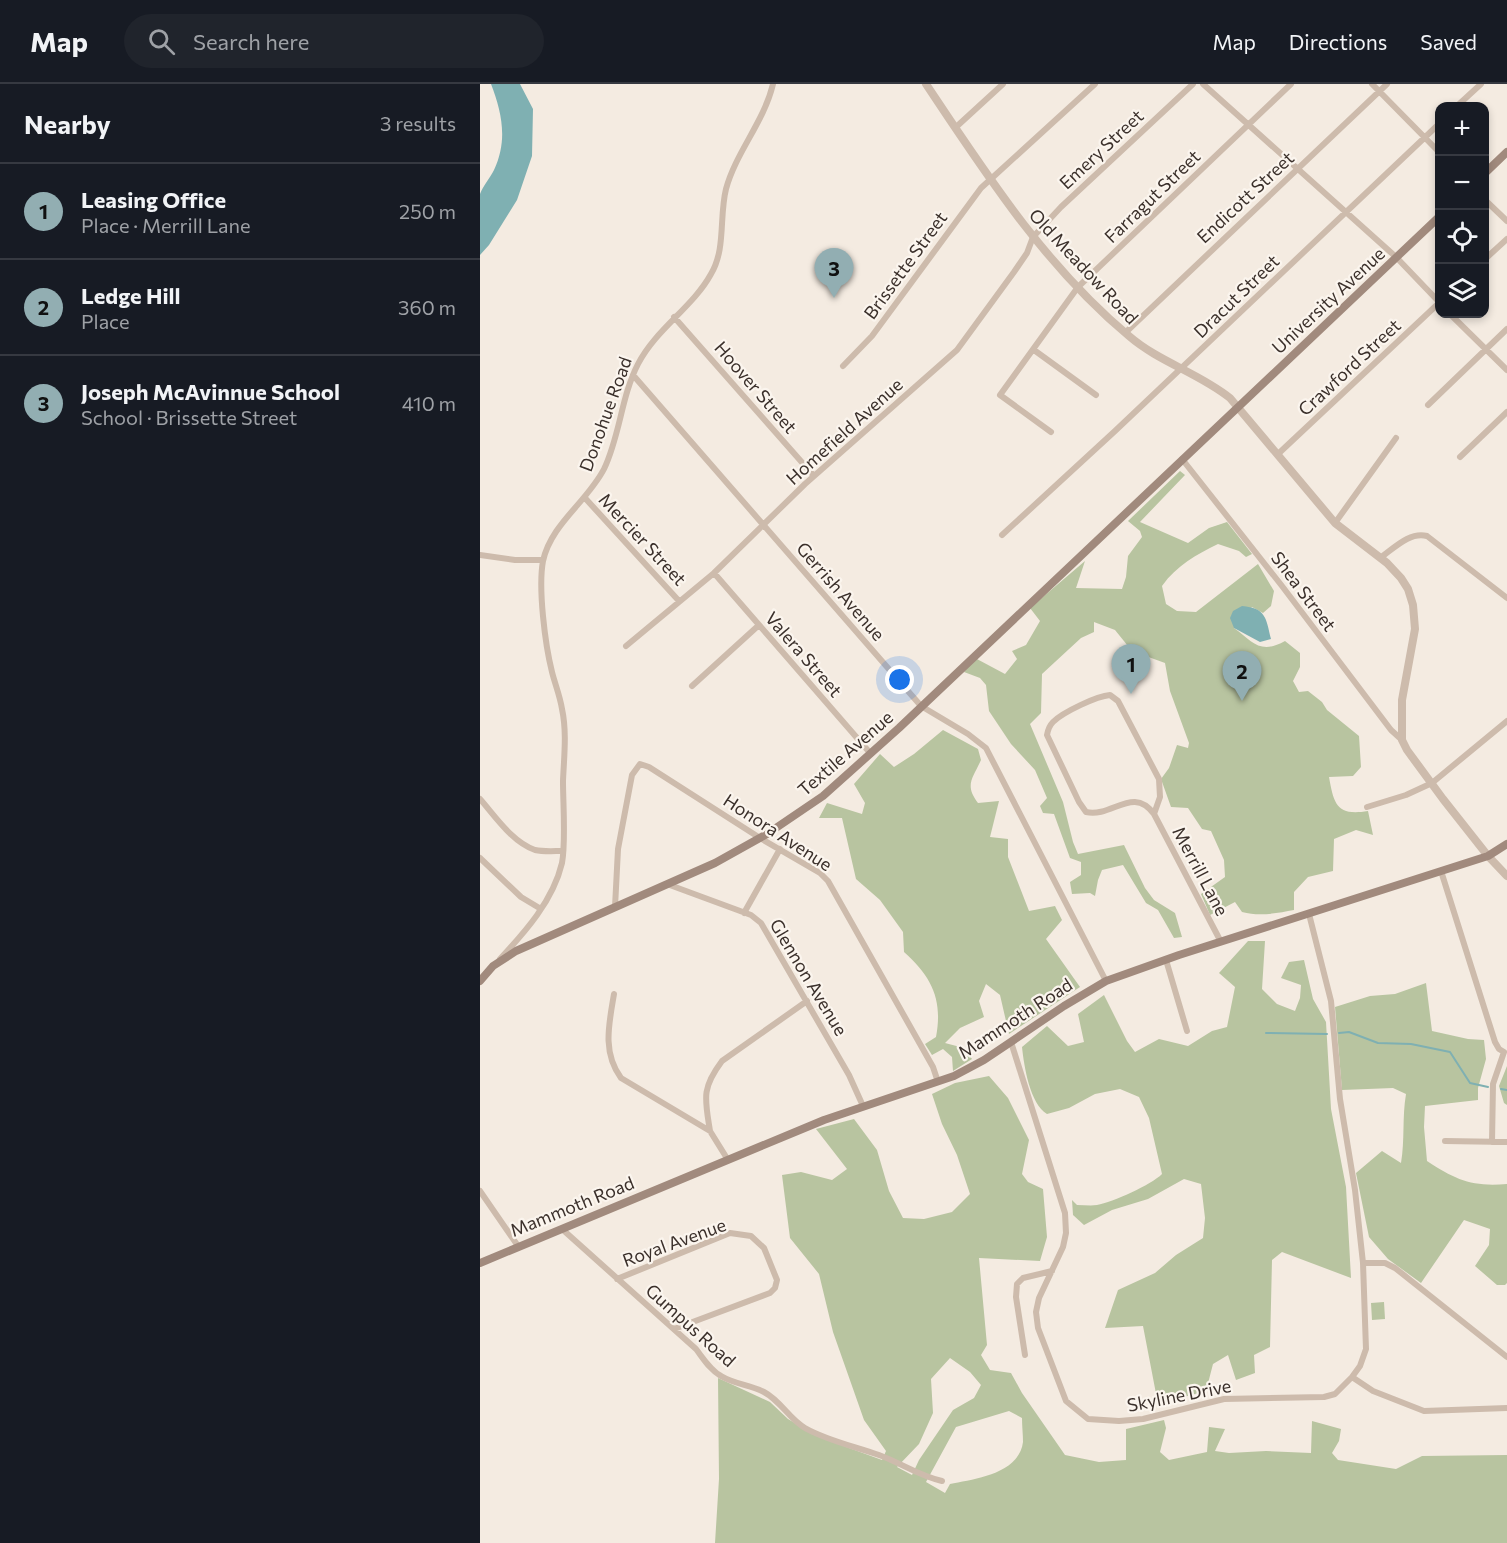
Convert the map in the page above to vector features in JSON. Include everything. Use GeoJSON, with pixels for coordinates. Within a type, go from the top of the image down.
{"type":"FeatureCollection","features":[{"type":"Feature","properties":{"kind":"main road"},"geometry":{"type":"LineString","coordinates":[[1489,170],[1507,153]]}},
{"type":"Feature","properties":{"kind":"main road","name":"University Avenue"},"geometry":{"type":"LineString","coordinates":[[1238,406],[1435,221]]}},
{"type":"Feature","properties":{"kind":"main road","name":"Textile Avenue"},"geometry":{"type":"LineString","coordinates":[[480,981],[493,966],[516,951],[714,863],[790,820],[823,796],[871,754],[1238,406]]}},
{"type":"Feature","properties":{"kind":"main road","name":"Mammoth Road"},"geometry":{"type":"LineString","coordinates":[[480,1263],[863,1106],[938,1082],[972,1067],[1106,981],[1488,856],[1507,844]]}},
{"type":"Feature","properties":{"kind":"street","name":"Donohue Road"},"geometry":{"type":"LineString","coordinates":[[493,966],[541,909],[557,877],[563,851],[565,723],[548,652],[543,601],[543,560],[552,538],[595,485],[606,464],[633,375],[652,342],[703,286],[715,267],[720,246],[723,203],[727,185],[763,114],[773,84]]}},
{"type":"Feature","properties":{"kind":"street","name":"Old Meadow Road"},"geometry":{"type":"LineString","coordinates":[[926,84],[990,181],[1033,237],[1078,287],[1125,333],[1147,350],[1213,385],[1230,398],[1335,523],[1380,558],[1401,578],[1412,597],[1414,612],[1413,644],[1402,700],[1402,740]]}},
{"type":"Feature","properties":{"kind":"street"},"geometry":{"type":"LineString","coordinates":[[955,128],[1003,84]]}},
{"type":"Feature","properties":{"kind":"street","name":"Brissette Street"},"geometry":{"type":"LineString","coordinates":[[843,366],[872,336],[981,188],[1095,84]]}},
{"type":"Feature","properties":{"kind":"street","name":"Emery Street"},"geometry":{"type":"LineString","coordinates":[[1033,237],[1061,207],[1193,84]]}},
{"type":"Feature","properties":{"kind":"street"},"geometry":{"type":"LineString","coordinates":[[1203,84],[1396,257],[1435,299]]}},
{"type":"Feature","properties":{"kind":"street","name":"Farragut Street"},"geometry":{"type":"LineString","coordinates":[[1051,432],[1000,395],[1035,350],[1078,287],[1291,84]]}},
{"type":"Feature","properties":{"kind":"street"},"geometry":{"type":"LineString","coordinates":[[1372,84],[1435,148]]}},
{"type":"Feature","properties":{"kind":"street","name":"Endicott Street"},"geometry":{"type":"LineString","coordinates":[[1125,333],[1387,84]]}},
{"type":"Feature","properties":{"kind":"street"},"geometry":{"type":"LineString","coordinates":[[1461,102],[1481,84]]}},
{"type":"Feature","properties":{"kind":"street","name":"Dracut Street"},"geometry":{"type":"LineString","coordinates":[[1002,535],[1435,127]]}},
{"type":"Feature","properties":{"kind":"street"},"geometry":{"type":"LineString","coordinates":[[1489,203],[1507,221]]}},
{"type":"Feature","properties":{"kind":"street","name":"Homefield Avenue"},"geometry":{"type":"LineString","coordinates":[[626,646],[714,573],[814,476],[957,350],[1027,253],[1033,237]]}},
{"type":"Feature","properties":{"kind":"street"},"geometry":{"type":"LineString","coordinates":[[1489,256],[1507,239]]}},
{"type":"Feature","properties":{"kind":"street","name":"Crawford Street"},"geometry":{"type":"LineString","coordinates":[[1278,454],[1435,307]]}},
{"type":"Feature","properties":{"kind":"street","name":"Hoover Street"},"geometry":{"type":"LineString","coordinates":[[674,317],[814,476]]}},
{"type":"Feature","properties":{"kind":"street"},"geometry":{"type":"LineString","coordinates":[[1454,318],[1507,370]]}},
{"type":"Feature","properties":{"kind":"street"},"geometry":{"type":"LineString","coordinates":[[1428,405],[1507,329]]}},
{"type":"Feature","properties":{"kind":"street"},"geometry":{"type":"LineString","coordinates":[[1035,350],[1096,395]]}},
{"type":"Feature","properties":{"kind":"street","name":"Gerrish Avenue"},"geometry":{"type":"LineString","coordinates":[[633,375],[921,706],[968,734],[986,748],[1106,981]]}},
{"type":"Feature","properties":{"kind":"street"},"geometry":{"type":"LineString","coordinates":[[1460,457],[1507,412]]}},
{"type":"Feature","properties":{"kind":"street"},"geometry":{"type":"LineString","coordinates":[[1335,523],[1396,438]]}},
{"type":"Feature","properties":{"kind":"street","name":"Shea Street"},"geometry":{"type":"LineString","coordinates":[[1182,459],[1391,730],[1402,740]]}},
{"type":"Feature","properties":{"kind":"street","name":"Mercier Street"},"geometry":{"type":"LineString","coordinates":[[585,498],[680,601]]}},
{"type":"Feature","properties":{"kind":"street"},"geometry":{"type":"LineString","coordinates":[[1380,558],[1410,538],[1421,534],[1507,598]]}},
{"type":"Feature","properties":{"kind":"street"},"geometry":{"type":"LineString","coordinates":[[480,555],[515,560],[543,560]]}},
{"type":"Feature","properties":{"kind":"street","name":"Valera Street"},"geometry":{"type":"LineString","coordinates":[[714,573],[871,754]]}},
{"type":"Feature","properties":{"kind":"street"},"geometry":{"type":"LineString","coordinates":[[692,686],[759,625]]}},
{"type":"Feature","properties":{"kind":"street","name":"Merrill Lane"},"geometry":{"type":"LineString","coordinates":[[1154,814],[1160,797],[1159,779],[1118,701],[1110,695],[1100,697],[1059,717],[1051,724],[1047,735],[1086,812],[1101,812],[1129,802],[1145,804],[1154,814],[1221,942]]}},
{"type":"Feature","properties":{"kind":"street"},"geometry":{"type":"LineString","coordinates":[[1367,807],[1406,795],[1432,783],[1507,721]]}},
{"type":"Feature","properties":{"kind":"street"},"geometry":{"type":"LineString","coordinates":[[1402,740],[1407,750],[1488,856],[1507,876]]}},
{"type":"Feature","properties":{"kind":"street","name":"Honora Avenue"},"geometry":{"type":"LineString","coordinates":[[615,907],[618,849],[632,775],[639,764],[650,767],[760,838],[820,873],[833,889],[933,1067],[938,1082]]}},
{"type":"Feature","properties":{"kind":"street"},"geometry":{"type":"LineString","coordinates":[[480,799],[503,826],[524,844],[542,851],[563,851]]}},
{"type":"Feature","properties":{"kind":"street"},"geometry":{"type":"LineString","coordinates":[[744,913],[780,849]]}},
{"type":"Feature","properties":{"kind":"street"},"geometry":{"type":"LineString","coordinates":[[480,858],[521,897],[541,909]]}},
{"type":"Feature","properties":{"kind":"street"},"geometry":{"type":"LineString","coordinates":[[1441,871],[1495,1042],[1499,1049],[1505,1052],[1493,1084],[1492,1142]]}},
{"type":"Feature","properties":{"kind":"street","name":"Glennon Avenue"},"geometry":{"type":"LineString","coordinates":[[667,884],[752,915],[767,932],[849,1075],[863,1106]]}},
{"type":"Feature","properties":{"kind":"street","name":"Skyline Drive"},"geometry":{"type":"LineString","coordinates":[[1011,1042],[1065,1213],[1064,1240],[1039,1298],[1036,1312],[1038,1328],[1066,1401],[1088,1419],[1119,1421],[1143,1419],[1224,1398],[1324,1397],[1335,1394],[1360,1366],[1366,1350],[1363,1263],[1355,1190],[1340,1098],[1331,1001],[1309,914]]}},
{"type":"Feature","properties":{"kind":"street"},"geometry":{"type":"LineString","coordinates":[[1166,960],[1187,1030]]}},
{"type":"Feature","properties":{"kind":"street"},"geometry":{"type":"LineString","coordinates":[[614,994],[608,1046],[621,1078],[710,1131]]}},
{"type":"Feature","properties":{"kind":"street"},"geometry":{"type":"LineString","coordinates":[[728,1160],[710,1131],[706,1088],[712,1074],[722,1061],[807,1001]]}},
{"type":"Feature","properties":{"kind":"street"},"geometry":{"type":"LineString","coordinates":[[1444,1141],[1507,1142]]}},
{"type":"Feature","properties":{"kind":"street"},"geometry":{"type":"LineString","coordinates":[[480,1191],[518,1246]]}},
{"type":"Feature","properties":{"kind":"street","name":"Gumpus Road"},"geometry":{"type":"LineString","coordinates":[[562,1228],[674,1329],[720,1376],[762,1391],[776,1400],[803,1427],[820,1436],[896,1462],[914,1472],[942,1481]]}},
{"type":"Feature","properties":{"kind":"street","name":"Royal Avenue"},"geometry":{"type":"LineString","coordinates":[[617,1278],[730,1233],[751,1236],[764,1248],[777,1280],[775,1288],[770,1293],[674,1329]]}},
{"type":"Feature","properties":{"kind":"street"},"geometry":{"type":"LineString","coordinates":[[1363,1263],[1385,1263],[1395,1269],[1507,1357]]}},
{"type":"Feature","properties":{"kind":"street"},"geometry":{"type":"LineString","coordinates":[[1025,1355],[1016,1297],[1017,1284],[1023,1278],[1052,1271]]}},
{"type":"Feature","properties":{"kind":"street"},"geometry":{"type":"LineString","coordinates":[[1352,1377],[1373,1391],[1424,1411],[1507,1408]]}},
{"type":"Feature","properties":{"kind":"green space"},"geometry":{"type":"Polygon","coordinates":[[[1180,471],[1185,475],[1140,522],[1188,543],[1209,528],[1227,522],[1252,554],[1246,557],[1239,551],[1218,544],[1195,557],[1174,572],[1162,586],[1166,604],[1177,611],[1196,612],[1258,564],[1274,591],[1271,606],[1263,613],[1252,607],[1234,628],[1257,645],[1269,647],[1285,641],[1300,653],[1300,667],[1293,681],[1299,692],[1308,691],[1359,736],[1361,767],[1353,776],[1329,777],[1335,801],[1343,810],[1368,811],[1373,835],[1356,830],[1334,839],[1333,871],[1308,877],[1294,892],[1294,910],[1255,914],[1242,912],[1235,902],[1210,915],[1201,894],[1225,877],[1224,860],[1211,831],[1202,829],[1188,808],[1171,807],[1161,779],[1169,768],[1177,745],[1188,748],[1189,743],[1170,691],[1165,663],[1132,651],[1115,630],[1094,622],[1094,632],[1081,638],[1042,674],[1041,713],[1030,724],[1063,802],[1078,854],[1124,845],[1145,888],[1154,900],[1175,913],[1182,937],[1174,938],[1158,910],[1146,903],[1123,865],[1102,870],[1095,896],[1090,893],[1072,894],[1070,882],[1081,875],[1081,862],[1070,858],[1054,814],[1043,813],[1040,806],[1047,798],[1035,770],[1011,744],[989,711],[986,685],[980,678],[964,672],[975,658],[1005,674],[1017,659],[1012,651],[1026,645],[1040,621],[1030,608],[1085,561],[1076,588],[1122,589],[1128,556],[1142,537],[1140,531],[1128,521],[1180,471]]]}},
{"type":"Feature","properties":{"kind":"green space"},"geometry":{"type":"Polygon","coordinates":[[[943,730],[978,749],[981,760],[971,782],[971,791],[978,803],[999,801],[990,837],[1008,839],[1008,857],[1029,911],[1055,906],[1062,920],[1046,939],[1080,987],[1009,1034],[1000,995],[986,984],[979,1001],[984,1017],[960,1028],[945,1043],[964,1048],[972,1059],[953,1071],[952,1057],[943,1049],[932,1055],[925,1044],[936,1037],[938,1012],[936,1000],[922,971],[904,952],[903,932],[880,900],[856,879],[842,818],[819,818],[827,803],[862,814],[865,803],[854,784],[880,754],[894,767],[943,730]]]}},
{"type":"Feature","properties":{"kind":"green space"},"geometry":{"type":"Polygon","coordinates":[[[1248,941],[1265,941],[1262,989],[1277,1004],[1295,1011],[1300,998],[1301,985],[1281,978],[1289,962],[1304,960],[1313,999],[1326,1022],[1331,1109],[1346,1187],[1351,1278],[1282,1252],[1272,1260],[1270,1347],[1254,1355],[1255,1373],[1236,1380],[1228,1355],[1213,1364],[1206,1391],[1158,1404],[1143,1326],[1105,1328],[1118,1290],[1155,1273],[1176,1255],[1203,1238],[1205,1218],[1201,1184],[1184,1179],[1148,1199],[1112,1210],[1084,1225],[1073,1215],[1072,1200],[1077,1205],[1104,1203],[1141,1188],[1162,1174],[1149,1118],[1139,1097],[1120,1089],[1095,1094],[1069,1108],[1047,1114],[1036,1102],[1032,1093],[1026,1074],[1022,1047],[1047,1026],[1068,1046],[1084,1042],[1078,1014],[1104,995],[1135,1052],[1159,1039],[1188,1046],[1212,1031],[1227,1027],[1235,987],[1219,973],[1248,941]]]}},
{"type":"Feature","properties":{"kind":"green space"},"geometry":{"type":"Polygon","coordinates":[[[1426,983],[1432,1031],[1484,1040],[1486,1059],[1478,1088],[1478,1100],[1425,1106],[1427,1161],[1465,1181],[1495,1185],[1507,1184],[1507,1283],[1505,1285],[1497,1285],[1475,1266],[1489,1245],[1490,1229],[1464,1220],[1421,1283],[1388,1259],[1369,1237],[1356,1173],[1382,1151],[1401,1163],[1406,1094],[1393,1088],[1342,1090],[1335,1007],[1370,996],[1395,994],[1426,983]]]}},
{"type":"Feature","properties":{"kind":"green space"},"geometry":{"type":"Polygon","coordinates":[[[1507,1066],[1507,1105],[1504,1103],[1499,1086],[1507,1066]]]}},
{"type":"Feature","properties":{"kind":"green space"},"geometry":{"type":"Polygon","coordinates":[[[989,1076],[1008,1098],[1029,1140],[1022,1174],[1028,1182],[1043,1189],[1047,1237],[1040,1261],[979,1258],[987,1345],[981,1355],[990,1370],[1011,1373],[1022,1393],[1065,1455],[1099,1462],[1126,1460],[1126,1429],[1164,1420],[1166,1428],[1160,1452],[1169,1460],[1207,1452],[1209,1427],[1225,1429],[1215,1451],[1311,1453],[1312,1421],[1341,1429],[1339,1441],[1332,1453],[1338,1460],[1396,1469],[1422,1456],[1507,1455],[1507,1543],[715,1543],[719,1479],[718,1378],[770,1402],[788,1419],[819,1437],[882,1460],[886,1451],[864,1420],[833,1332],[819,1274],[790,1238],[782,1175],[801,1172],[832,1180],[847,1169],[816,1129],[854,1119],[877,1150],[889,1191],[903,1218],[924,1219],[952,1212],[970,1194],[932,1094],[955,1083],[989,1076]],[[950,1358],[931,1379],[933,1413],[919,1444],[897,1467],[912,1475],[919,1460],[953,1410],[974,1398],[981,1385],[970,1372],[950,1358]],[[1009,1411],[956,1427],[926,1482],[945,1493],[950,1484],[994,1473],[1013,1461],[1020,1453],[1023,1442],[1022,1418],[1009,1411]]]}},
{"type":"Feature","properties":{"kind":"green space"},"geometry":{"type":"Polygon","coordinates":[[[1384,1302],[1385,1319],[1372,1320],[1371,1303],[1384,1302]]]}},
{"type":"Feature","properties":{"kind":"water"},"geometry":{"type":"Polygon","coordinates":[[[491,84],[520,84],[533,109],[532,156],[517,200],[489,245],[480,255],[480,194],[494,170],[502,137],[498,105],[491,84]]]}},
{"type":"Feature","properties":{"kind":"water"},"geometry":{"type":"Polygon","coordinates":[[[1242,606],[1256,609],[1264,615],[1271,639],[1260,642],[1234,628],[1230,618],[1233,611],[1242,606]]]}},
{"type":"Feature","properties":{"kind":"waterway"},"geometry":{"type":"LineString","coordinates":[[1339,1033],[1349,1032],[1378,1043],[1411,1044],[1450,1052],[1470,1083],[1488,1087]]}},
{"type":"Feature","properties":{"kind":"waterway"},"geometry":{"type":"LineString","coordinates":[[1266,1033],[1327,1034]]}},
{"type":"Feature","properties":{"kind":"waterway"},"geometry":{"type":"LineString","coordinates":[[1501,1089],[1507,1090]]}},
{"type":"Feature","properties":{"kind":"place","name":"Joseph McAvinnue School"},"geometry":{"type":"Point","coordinates":[834,298]}},
{"type":"Feature","properties":{"kind":"place","name":"Leasing Office"},"geometry":{"type":"Point","coordinates":[1131,694]}},
{"type":"Feature","properties":{"kind":"place","name":"Ledge Hill"},"geometry":{"type":"Point","coordinates":[1242,701]}}]}
